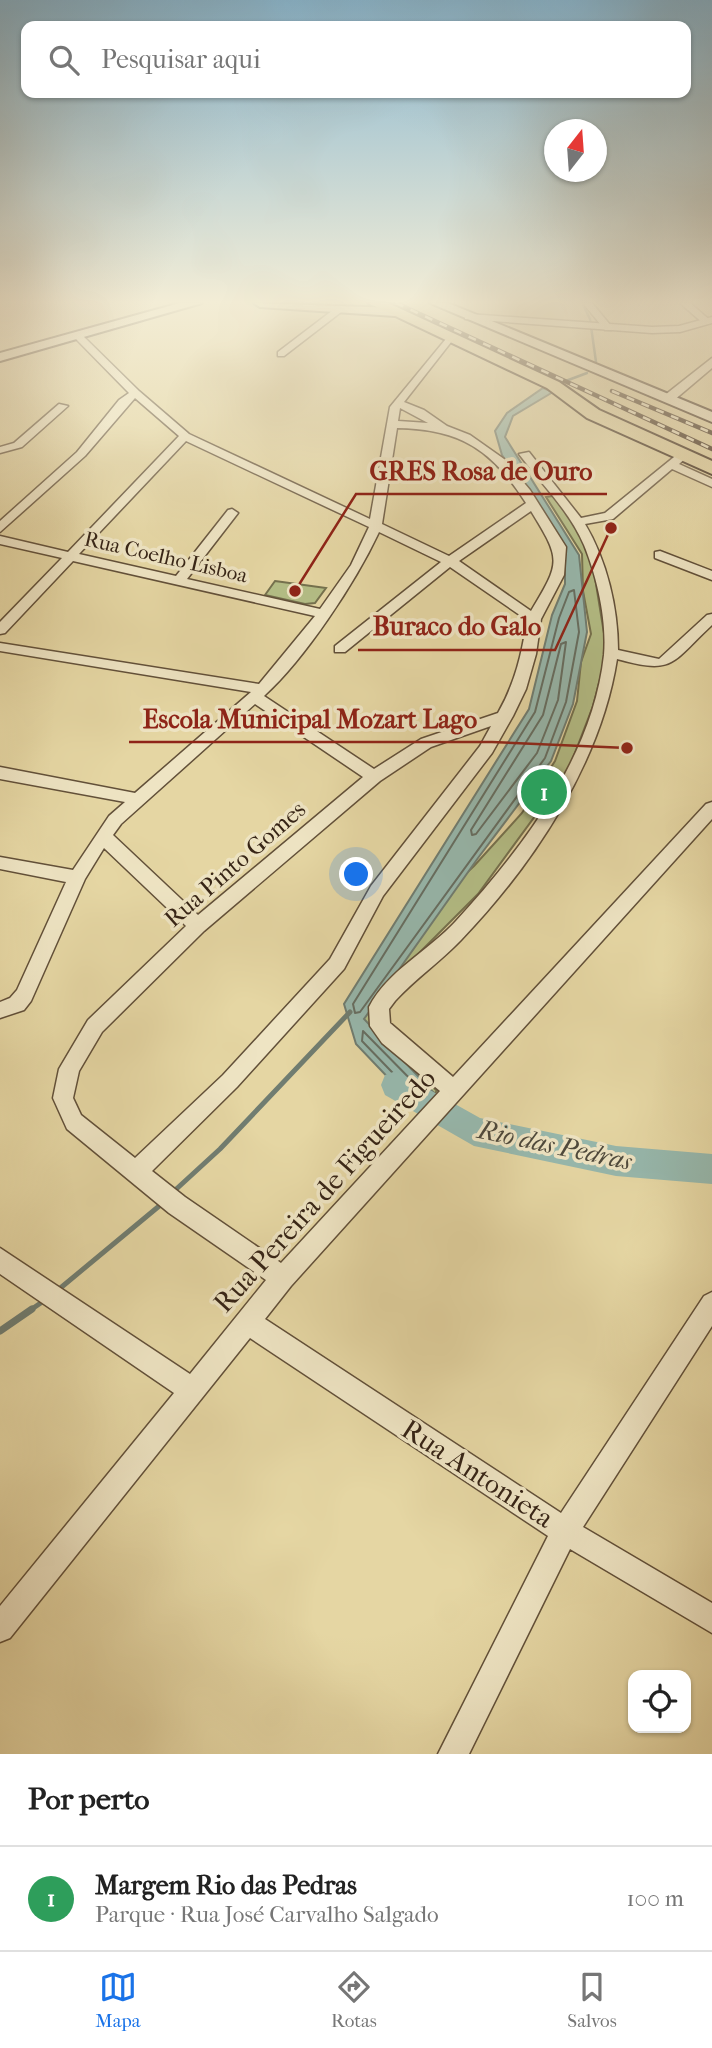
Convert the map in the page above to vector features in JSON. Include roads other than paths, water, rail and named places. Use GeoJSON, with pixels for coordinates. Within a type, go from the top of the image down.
{"type":"FeatureCollection","features":[{"type":"Feature","properties":{"kind":"main road"},"geometry":{"type":"LineString","coordinates":[[551,385],[568,393],[593,414],[678,460],[712,468]]}},
{"type":"Feature","properties":{"kind":"main road"},"geometry":{"type":"LineString","coordinates":[[637,385],[712,417]]}},
{"type":"Feature","properties":{"kind":"street"},"geometry":{"type":"LineString","coordinates":[[127,385],[185,436],[450,561],[534,619]]}},
{"type":"Feature","properties":{"kind":"street"},"geometry":{"type":"LineString","coordinates":[[8,1007],[31,983],[77,877],[103,835],[138,799],[258,693],[323,614],[357,565],[375,527],[387,461],[390,424],[397,402],[411,385]]}},
{"type":"Feature","properties":{"kind":"street"},"geometry":{"type":"LineString","coordinates":[[669,398],[685,385]]}},
{"type":"Feature","properties":{"kind":"street"},"geometry":{"type":"LineString","coordinates":[[0,528],[81,454],[124,401],[135,393]]}},
{"type":"Feature","properties":{"kind":"street"},"geometry":{"type":"LineString","coordinates":[[283,1278],[177,1205],[142,1177],[322,984],[337,964],[377,891],[486,749],[505,716],[524,673],[534,619],[560,570],[563,557],[560,547],[496,455],[397,402]]}},
{"type":"Feature","properties":{"kind":"street"},"geometry":{"type":"LineString","coordinates":[[0,450],[18,444],[62,406]]}},
{"type":"Feature","properties":{"kind":"street"},"geometry":{"type":"LineString","coordinates":[[390,424],[444,429]]}},
{"type":"Feature","properties":{"kind":"street"},"geometry":{"type":"LineString","coordinates":[[0,630],[185,436]]}},
{"type":"Feature","properties":{"kind":"street"},"geometry":{"type":"LineString","coordinates":[[446,1100],[380,1026],[379,1007],[461,928],[531,835],[573,772],[597,720],[611,653],[597,563],[579,522],[525,454]]}},
{"type":"Feature","properties":{"kind":"street"},"geometry":{"type":"LineString","coordinates":[[579,522],[609,516],[678,460],[712,483]]}},
{"type":"Feature","properties":{"kind":"street"},"geometry":{"type":"LineString","coordinates":[[340,649],[450,561],[532,505]]}},
{"type":"Feature","properties":{"kind":"street"},"geometry":{"type":"LineString","coordinates":[[178,582],[232,513]]}},
{"type":"Feature","properties":{"kind":"street","name":"Rua Coelho Lisboa"},"geometry":{"type":"LineString","coordinates":[[0,540],[323,614]]}},
{"type":"Feature","properties":{"kind":"street"},"geometry":{"type":"LineString","coordinates":[[660,555],[712,576]]}},
{"type":"Feature","properties":{"kind":"street"},"geometry":{"type":"LineString","coordinates":[[611,653],[648,663],[663,663],[712,618]]}},
{"type":"Feature","properties":{"kind":"street"},"geometry":{"type":"LineString","coordinates":[[0,647],[258,693],[374,777]]}},
{"type":"Feature","properties":{"kind":"street","name":"Rua Pinto Gomes"},"geometry":{"type":"LineString","coordinates":[[142,1177],[74,1122],[67,1112],[63,1098],[64,1082],[96,1026],[198,926],[374,777],[426,744],[505,716]]}},
{"type":"Feature","properties":{"kind":"street"},"geometry":{"type":"LineString","coordinates":[[0,773],[138,799]]}},
{"type":"Feature","properties":{"kind":"street","name":"Rua Pereira de Figueiredo"},"geometry":{"type":"LineString","coordinates":[[0,1628],[283,1278],[712,808]]}},
{"type":"Feature","properties":{"kind":"street"},"geometry":{"type":"LineString","coordinates":[[103,835],[198,926]]}},
{"type":"Feature","properties":{"kind":"street"},"geometry":{"type":"LineString","coordinates":[[0,863],[77,877]]}},
{"type":"Feature","properties":{"kind":"street"},"geometry":{"type":"LineString","coordinates":[[0,1260],[192,1390]]}},
{"type":"Feature","properties":{"kind":"street"},"geometry":{"type":"LineString","coordinates":[[453,1754],[565,1531],[712,1304]]}},
{"type":"Feature","properties":{"kind":"street","name":"Rua Antonieta"},"geometry":{"type":"LineString","coordinates":[[248,1322],[565,1531],[712,1619]]}},
{"type":"Feature","properties":{"kind":"water"},"geometry":{"type":"Polygon","coordinates":[[[543,388],[553,392],[513,416],[505,437],[579,555],[587,632],[573,704],[551,761],[478,858],[364,1019],[434,1093],[418,1109],[356,1044],[344,1004],[529,709],[552,615],[565,584],[565,548],[502,455],[495,431],[507,413],[543,388]]]}},
{"type":"Feature","properties":{"kind":"waterway"},"geometry":{"type":"LineString","coordinates":[[172,1193],[220,1149],[350,1012]]}},
{"type":"Feature","properties":{"kind":"waterway","name":"Rio das Pedras"},"geometry":{"type":"LineString","coordinates":[[396,1085],[474,1131],[616,1161],[712,1169]]}},
{"type":"Feature","properties":{"kind":"waterway"},"geometry":{"type":"LineString","coordinates":[[58,1290],[164,1202]]}},
{"type":"Feature","properties":{"kind":"waterway"},"geometry":{"type":"LineString","coordinates":[[29,1311],[45,1300]]}},
{"type":"Feature","properties":{"kind":"waterway"},"geometry":{"type":"LineString","coordinates":[[0,1331],[32,1309]]}},
{"type":"Feature","properties":{"kind":"railway"},"geometry":{"type":"LineString","coordinates":[[573,385],[712,449]]}},
{"type":"Feature","properties":{"kind":"railway"},"geometry":{"type":"LineString","coordinates":[[612,391],[712,433]]}},
{"type":"Feature","properties":{"kind":"place","name":"Buraco do Galo"},"geometry":{"type":"Point","coordinates":[611,528]}},
{"type":"Feature","properties":{"kind":"place","name":"GRES Rosa de Ouro"},"geometry":{"type":"Point","coordinates":[295,591]}},
{"type":"Feature","properties":{"kind":"place","name":"Escola Municipal Mozart Lago"},"geometry":{"type":"Point","coordinates":[627,748]}},
{"type":"Feature","properties":{"kind":"place","name":"Margem Rio das Pedras"},"geometry":{"type":"Point","coordinates":[544,792]}}]}
